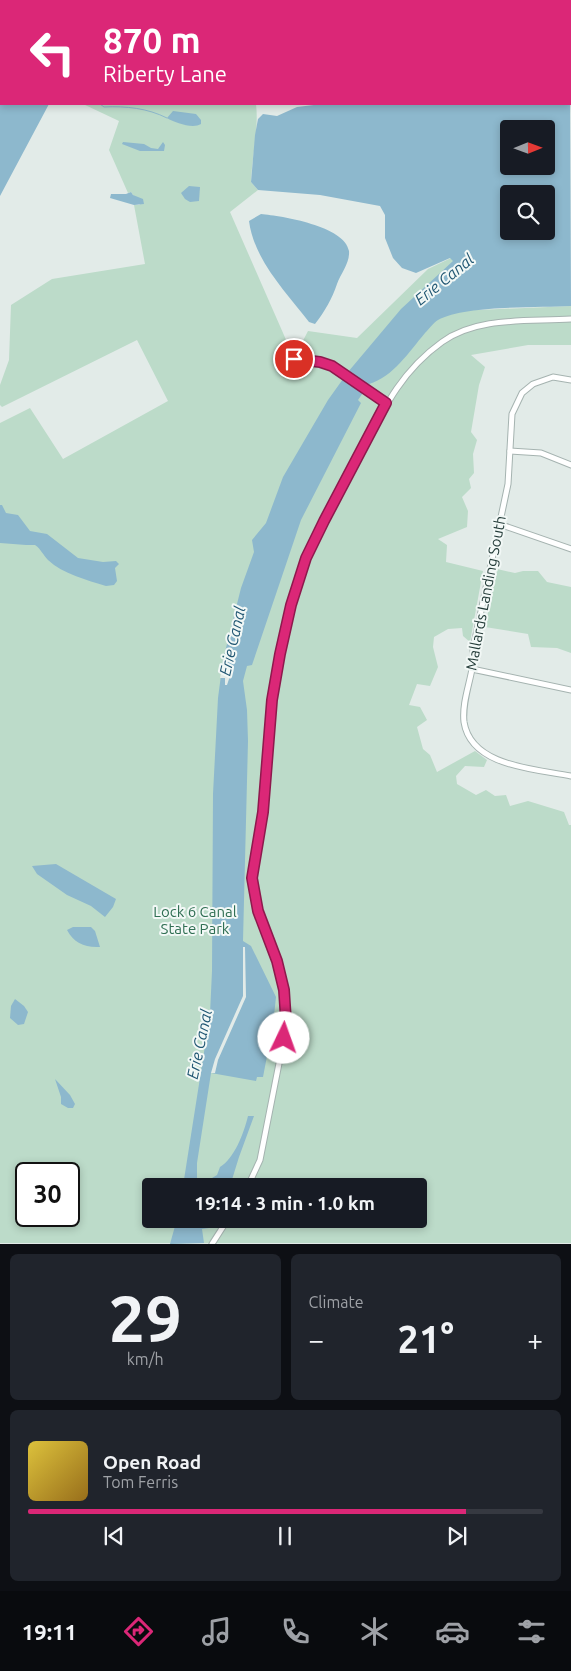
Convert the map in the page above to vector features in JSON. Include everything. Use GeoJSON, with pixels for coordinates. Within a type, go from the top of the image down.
{"type":"FeatureCollection","features":[{"type":"Feature","properties":{"kind":"street"},"geometry":{"type":"LineString","coordinates":[[252,1178],[260,1160],[286,1021],[286,1002],[280,972],[258,911],[252,878],[263,812],[270,716],[280,654],[291,605],[306,558],[386,403],[405,375],[414,366],[443,341],[457,333],[483,324],[571,319]]}},
{"type":"Feature","properties":{"kind":"street"},"geometry":{"type":"LineString","coordinates":[[294,359],[320,362],[332,366],[386,403]]}},
{"type":"Feature","properties":{"kind":"street","name":"Mallards Landing South"},"geometry":{"type":"LineString","coordinates":[[571,380],[553,377],[533,384],[522,393],[512,414],[508,484],[473,649],[464,723],[472,740],[486,755],[502,762],[571,776]]}},
{"type":"Feature","properties":{"kind":"street"},"geometry":{"type":"LineString","coordinates":[[510,451],[541,453],[571,465]]}},
{"type":"Feature","properties":{"kind":"street"},"geometry":{"type":"LineString","coordinates":[[499,524],[571,549]]}},
{"type":"Feature","properties":{"kind":"street"},"geometry":{"type":"LineString","coordinates":[[472,669],[571,690]]}},
{"type":"Feature","properties":{"kind":"street"},"geometry":{"type":"LineString","coordinates":[[212,1244],[222,1228]]}},
{"type":"Feature","properties":{"kind":"green space","name":"Lock 6 Canal State Park"},"geometry":{"type":"Polygon","coordinates":[[[85,105],[256,105],[257,123],[251,182],[258,190],[230,212],[294,358],[308,331],[357,338],[428,269],[451,258],[478,310],[571,306],[571,345],[528,345],[471,355],[485,367],[479,385],[471,432],[477,440],[473,454],[474,473],[469,479],[471,488],[462,497],[468,511],[467,527],[438,539],[447,545],[446,562],[483,571],[470,642],[463,636],[462,628],[448,629],[434,637],[433,647],[438,667],[430,686],[417,684],[409,705],[420,707],[427,720],[417,727],[423,749],[430,755],[437,772],[475,751],[487,760],[484,767],[465,766],[456,776],[457,784],[476,795],[486,790],[495,796],[506,795],[510,806],[528,801],[564,812],[569,825],[571,825],[571,1243],[0,1243],[0,423],[30,408],[63,459],[168,401],[137,340],[2,407],[0,405],[0,385],[9,360],[11,305],[52,279],[145,264],[134,205],[140,205],[131,192],[128,193],[109,150],[119,121],[85,105]]]}},
{"type":"Feature","properties":{"kind":"green space"},"geometry":{"type":"Polygon","coordinates":[[[497,569],[515,573],[538,571],[547,582],[571,587],[571,653],[557,648],[531,647],[528,634],[485,627],[497,569]]]}},
{"type":"Feature","properties":{"kind":"water"},"geometry":{"type":"Polygon","coordinates":[[[0,105],[48,105],[0,196],[0,105]]]}},
{"type":"Feature","properties":{"kind":"water","name":"Erie Canal"},"geometry":{"type":"Polygon","coordinates":[[[314,105],[570,105],[571,306],[522,307],[466,312],[450,315],[434,323],[407,356],[386,376],[369,384],[358,400],[361,403],[301,520],[252,665],[247,666],[243,681],[247,710],[248,741],[243,941],[251,946],[276,997],[273,1025],[263,1077],[257,1077],[256,1081],[211,1073],[197,1163],[197,1178],[184,1178],[210,1014],[213,794],[218,698],[223,660],[241,588],[254,552],[252,540],[266,523],[283,477],[328,400],[348,372],[401,309],[453,261],[450,258],[416,273],[402,268],[393,258],[385,238],[385,215],[380,206],[320,195],[258,190],[251,182],[258,119],[263,114],[277,116],[297,107],[314,105]]]}},
{"type":"Feature","properties":{"kind":"water"},"geometry":{"type":"Polygon","coordinates":[[[173,111],[196,114],[201,120],[201,124],[189,126],[167,118],[173,111]]]}},
{"type":"Feature","properties":{"kind":"water"},"geometry":{"type":"Polygon","coordinates":[[[123,142],[144,144],[158,149],[163,142],[165,145],[164,151],[140,151],[122,144],[123,142]]]}},
{"type":"Feature","properties":{"kind":"water"},"geometry":{"type":"Polygon","coordinates":[[[189,186],[200,187],[199,201],[190,202],[181,193],[189,186]]]}},
{"type":"Feature","properties":{"kind":"water"},"geometry":{"type":"Polygon","coordinates":[[[131,192],[133,195],[143,199],[144,204],[134,205],[110,198],[111,194],[131,192]]]}},
{"type":"Feature","properties":{"kind":"water"},"geometry":{"type":"Polygon","coordinates":[[[261,214],[311,224],[337,235],[345,242],[349,251],[347,264],[325,310],[315,324],[309,322],[281,287],[257,249],[249,221],[261,214]]]}},
{"type":"Feature","properties":{"kind":"water"},"geometry":{"type":"Polygon","coordinates":[[[0,505],[2,505],[6,513],[18,515],[30,531],[47,534],[78,558],[103,562],[116,561],[119,564],[115,568],[117,581],[114,585],[106,586],[68,573],[48,560],[35,545],[0,543],[0,505]]]}},
{"type":"Feature","properties":{"kind":"water"},"geometry":{"type":"Polygon","coordinates":[[[56,864],[116,899],[113,907],[105,917],[91,906],[67,895],[37,874],[32,866],[56,864]]]}},
{"type":"Feature","properties":{"kind":"water"},"geometry":{"type":"Polygon","coordinates":[[[73,927],[91,927],[95,931],[100,947],[80,944],[67,930],[73,927]]]}},
{"type":"Feature","properties":{"kind":"water"},"geometry":{"type":"Polygon","coordinates":[[[15,999],[28,1012],[24,1024],[18,1025],[10,1018],[11,1006],[15,999]]]}},
{"type":"Feature","properties":{"kind":"water"},"geometry":{"type":"Polygon","coordinates":[[[55,1079],[70,1095],[75,1104],[73,1108],[68,1108],[61,1104],[61,1097],[55,1079]]]}},
{"type":"Feature","properties":{"kind":"water"},"geometry":{"type":"Polygon","coordinates":[[[248,1116],[254,1116],[232,1178],[212,1178],[217,1175],[220,1167],[234,1152],[248,1116]]]}},
{"type":"Feature","properties":{"kind":"water"},"geometry":{"type":"Polygon","coordinates":[[[174,1228],[209,1228],[202,1229],[204,1243],[170,1244],[174,1228]]]}},
{"type":"Feature","properties":{"kind":"pier"},"geometry":{"type":"Polygon","coordinates":[[[230,665],[230,676],[227,685],[225,685],[225,678],[220,678],[221,672],[226,672],[230,665]]]}},
{"type":"Feature","properties":{"kind":"pier"},"geometry":{"type":"Polygon","coordinates":[[[243,947],[245,947],[246,997],[218,1060],[215,1073],[211,1073],[215,1059],[243,996],[243,947]]]}},
{"type":"Feature","properties":{"kind":"waterway"},"geometry":{"type":"LineString","coordinates":[[101,105],[104,107],[128,107],[144,110],[167,118]]}},
{"type":"Feature","properties":{"kind":"route"},"geometry":{"type":"LineString","coordinates":[[284,1038],[286,1021],[284,990],[277,961],[258,911],[252,878],[263,812],[272,700],[291,605],[306,558],[386,403],[332,366],[320,362],[294,359]]}}]}
